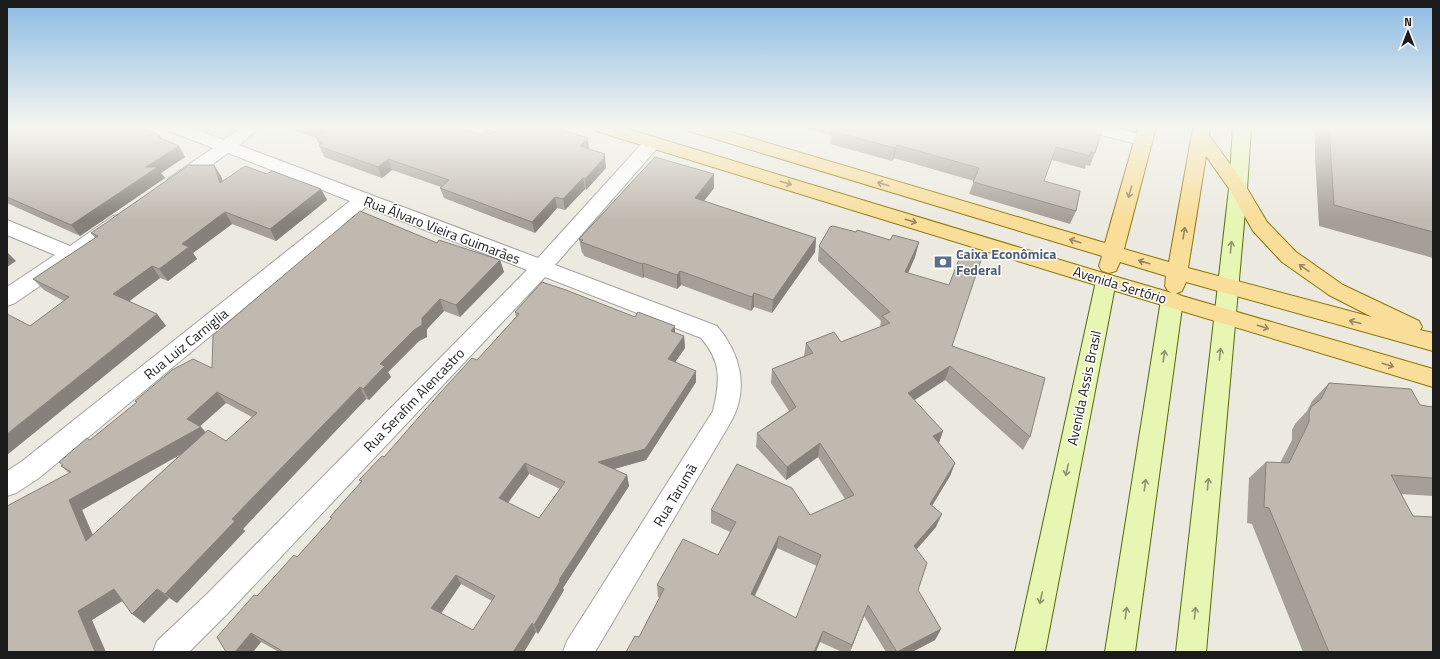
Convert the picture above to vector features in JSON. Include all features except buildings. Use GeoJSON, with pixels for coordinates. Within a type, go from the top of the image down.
{"type":"FeatureCollection","features":[{"type":"Feature","properties":{"kind":"main road","name":"Avenida Sertório"},"geometry":{"type":"LineString","coordinates":[[704,158],[1106,281],[1433,378]]}},
{"type":"Feature","properties":{"kind":"main road","name":"Avenida Sertório"},"geometry":{"type":"LineString","coordinates":[[797,158],[1177,272],[1433,342]]}},
{"type":"Feature","properties":{"kind":"main road","name":"Avenida Assis Brasil"},"geometry":{"type":"LineString","coordinates":[[1030,652],[1112,253],[1139,158]]}},
{"type":"Feature","properties":{"kind":"main road"},"geometry":{"type":"LineString","coordinates":[[1120,652],[1172,300],[1197,158]]}},
{"type":"Feature","properties":{"kind":"main road"},"geometry":{"type":"LineString","coordinates":[[1218,158],[1260,226],[1289,257],[1336,290],[1433,338]]}},
{"type":"Feature","properties":{"kind":"main road"},"geometry":{"type":"LineString","coordinates":[[1191,652],[1240,158]]}},
{"type":"Feature","properties":{"kind":"street"},"geometry":{"type":"LineString","coordinates":[[162,192],[211,158]]}},
{"type":"Feature","properties":{"kind":"street","name":"Rua Álvaro Vieira Guimarães"},"geometry":{"type":"LineString","coordinates":[[254,158],[709,332]]}},
{"type":"Feature","properties":{"kind":"street","name":"Rua Serafim Alencastro"},"geometry":{"type":"LineString","coordinates":[[168,652],[217,604],[541,268],[639,158]]}},
{"type":"Feature","properties":{"kind":"street","name":"Rua Luiz Carniglia"},"geometry":{"type":"LineString","coordinates":[[7,484],[30,470],[363,200]]}},
{"type":"Feature","properties":{"kind":"street"},"geometry":{"type":"LineString","coordinates":[[7,298],[136,210]]}},
{"type":"Feature","properties":{"kind":"street"},"geometry":{"type":"LineString","coordinates":[[7,227],[72,254]]}},
{"type":"Feature","properties":{"kind":"street","name":"Rua Tarumã"},"geometry":{"type":"LineString","coordinates":[[578,652],[724,413],[731,390],[731,371],[721,344],[709,332]]}},
{"type":"Feature","properties":{"kind":"place","name":"Caixa Econômica Federal"},"geometry":{"type":"Point","coordinates":[943,262]}}]}
